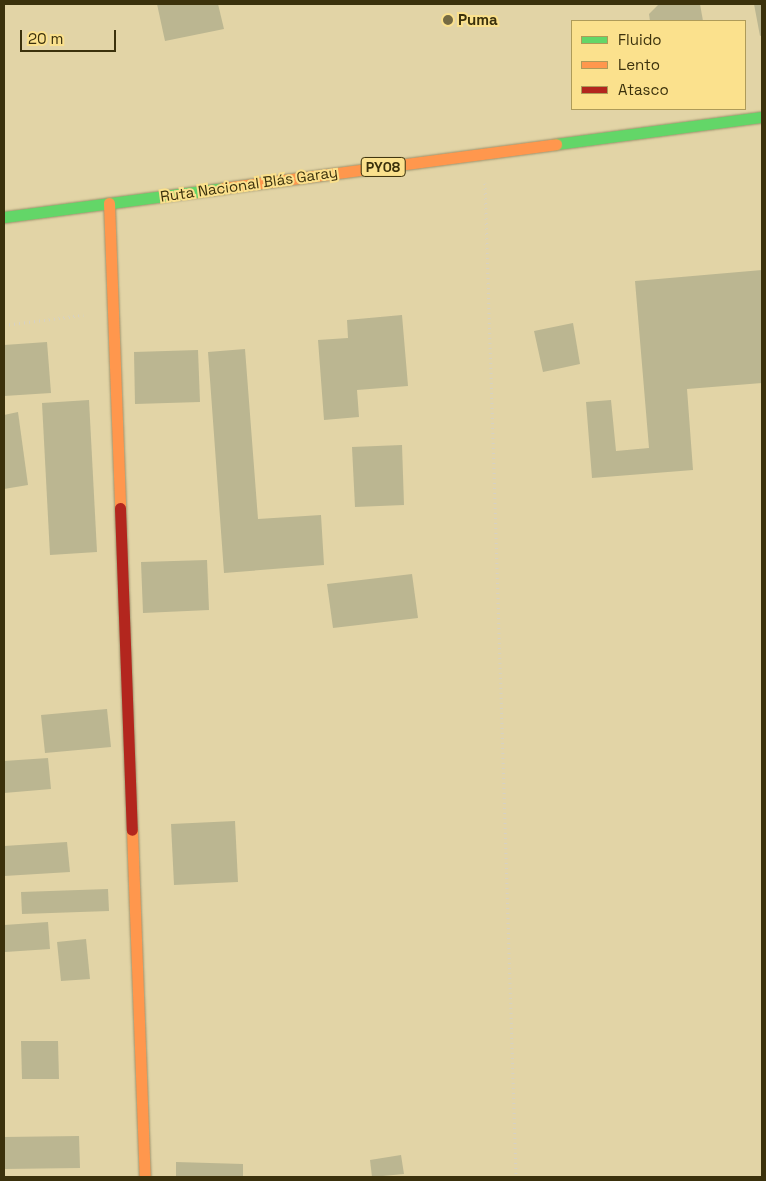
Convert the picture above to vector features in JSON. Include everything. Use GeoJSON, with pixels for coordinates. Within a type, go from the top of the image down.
{"type":"FeatureCollection","features":[{"type":"Feature","properties":{"kind":"main road","name":"Ruta Nacional Blás Garay"},"geometry":{"type":"LineString","coordinates":[[4,217],[762,117]]}},
{"type":"Feature","properties":{"kind":"main road"},"geometry":{"type":"LineString","coordinates":[[109,203],[145,1177]]}},
{"type":"Feature","properties":{"kind":"path"},"geometry":{"type":"LineString","coordinates":[[484,154],[516,1177]]}},
{"type":"Feature","properties":{"kind":"path"},"geometry":{"type":"LineString","coordinates":[[4,325],[113,311]]}},
{"type":"Feature","properties":{"kind":"building"},"geometry":{"type":"Polygon","coordinates":[[[157,4],[218,4],[224,29],[165,41],[157,4]]]}},
{"type":"Feature","properties":{"kind":"building"},"geometry":{"type":"Polygon","coordinates":[[[659,4],[700,4],[703,20],[650,20],[649,14],[659,4]]]}},
{"type":"Feature","properties":{"kind":"building"},"geometry":{"type":"Polygon","coordinates":[[[754,4],[762,4],[762,35],[760,36],[754,4]]]}},
{"type":"Feature","properties":{"kind":"building"},"geometry":{"type":"Polygon","coordinates":[[[762,270],[762,383],[687,389],[693,470],[592,478],[586,402],[611,400],[616,451],[649,448],[635,281],[762,270]]]}},
{"type":"Feature","properties":{"kind":"building"},"geometry":{"type":"Polygon","coordinates":[[[402,315],[408,386],[357,390],[359,417],[324,420],[318,340],[348,338],[347,320],[402,315]]]}},
{"type":"Feature","properties":{"kind":"building"},"geometry":{"type":"Polygon","coordinates":[[[573,323],[580,364],[543,372],[534,331],[573,323]]]}},
{"type":"Feature","properties":{"kind":"building"},"geometry":{"type":"Polygon","coordinates":[[[47,342],[51,393],[4,396],[4,345],[47,342]]]}},
{"type":"Feature","properties":{"kind":"building"},"geometry":{"type":"Polygon","coordinates":[[[245,349],[258,519],[321,515],[324,565],[224,573],[208,352],[245,349]]]}},
{"type":"Feature","properties":{"kind":"building"},"geometry":{"type":"Polygon","coordinates":[[[198,350],[200,402],[135,404],[134,352],[198,350]]]}},
{"type":"Feature","properties":{"kind":"building"},"geometry":{"type":"Polygon","coordinates":[[[89,400],[97,552],[50,555],[42,403],[89,400]]]}},
{"type":"Feature","properties":{"kind":"building"},"geometry":{"type":"Polygon","coordinates":[[[18,412],[28,485],[4,489],[4,415],[18,412]]]}},
{"type":"Feature","properties":{"kind":"building"},"geometry":{"type":"Polygon","coordinates":[[[402,445],[404,505],[355,507],[352,447],[402,445]]]}},
{"type":"Feature","properties":{"kind":"building"},"geometry":{"type":"Polygon","coordinates":[[[207,560],[209,610],[143,613],[141,562],[207,560]]]}},
{"type":"Feature","properties":{"kind":"building"},"geometry":{"type":"Polygon","coordinates":[[[412,574],[418,618],[333,628],[327,584],[412,574]]]}},
{"type":"Feature","properties":{"kind":"building"},"geometry":{"type":"Polygon","coordinates":[[[107,709],[111,747],[45,753],[41,715],[107,709]]]}},
{"type":"Feature","properties":{"kind":"building"},"geometry":{"type":"Polygon","coordinates":[[[48,758],[51,789],[4,793],[4,761],[48,758]]]}},
{"type":"Feature","properties":{"kind":"building"},"geometry":{"type":"Polygon","coordinates":[[[235,821],[238,882],[174,885],[171,824],[235,821]]]}},
{"type":"Feature","properties":{"kind":"building"},"geometry":{"type":"Polygon","coordinates":[[[67,842],[70,872],[4,876],[4,846],[67,842]]]}},
{"type":"Feature","properties":{"kind":"building"},"geometry":{"type":"Polygon","coordinates":[[[108,889],[109,911],[22,914],[21,892],[108,889]]]}},
{"type":"Feature","properties":{"kind":"building"},"geometry":{"type":"Polygon","coordinates":[[[48,922],[50,949],[5,952],[4,925],[48,922]]]}},
{"type":"Feature","properties":{"kind":"building"},"geometry":{"type":"Polygon","coordinates":[[[86,939],[90,979],[61,981],[57,942],[86,939]]]}},
{"type":"Feature","properties":{"kind":"building"},"geometry":{"type":"Polygon","coordinates":[[[21,1041],[58,1041],[59,1079],[22,1079],[21,1041]]]}},
{"type":"Feature","properties":{"kind":"building"},"geometry":{"type":"Polygon","coordinates":[[[79,1136],[80,1168],[4,1169],[4,1137],[79,1136]]]}},
{"type":"Feature","properties":{"kind":"building"},"geometry":{"type":"Polygon","coordinates":[[[401,1155],[404,1174],[372,1177],[370,1160],[401,1155]]]}},
{"type":"Feature","properties":{"kind":"building"},"geometry":{"type":"Polygon","coordinates":[[[176,1162],[243,1164],[243,1177],[176,1177],[176,1162]]]}},
{"type":"Feature","properties":{"kind":"traffic: fast"},"geometry":{"type":"LineString","coordinates":[[556,144],[762,117]]}},
{"type":"Feature","properties":{"kind":"traffic: fast"},"geometry":{"type":"LineString","coordinates":[[4,217],[223,188]]}},
{"type":"Feature","properties":{"kind":"traffic: slow"},"geometry":{"type":"LineString","coordinates":[[223,188],[556,144]]}},
{"type":"Feature","properties":{"kind":"traffic: slow"},"geometry":{"type":"LineString","coordinates":[[109,203],[120,508]]}},
{"type":"Feature","properties":{"kind":"traffic: slow"},"geometry":{"type":"LineString","coordinates":[[132,830],[145,1177]]}},
{"type":"Feature","properties":{"kind":"traffic: jam"},"geometry":{"type":"LineString","coordinates":[[120,508],[132,830]]}},
{"type":"Feature","properties":{"kind":"place","name":"Puma"},"geometry":{"type":"Point","coordinates":[448,20]}}]}
